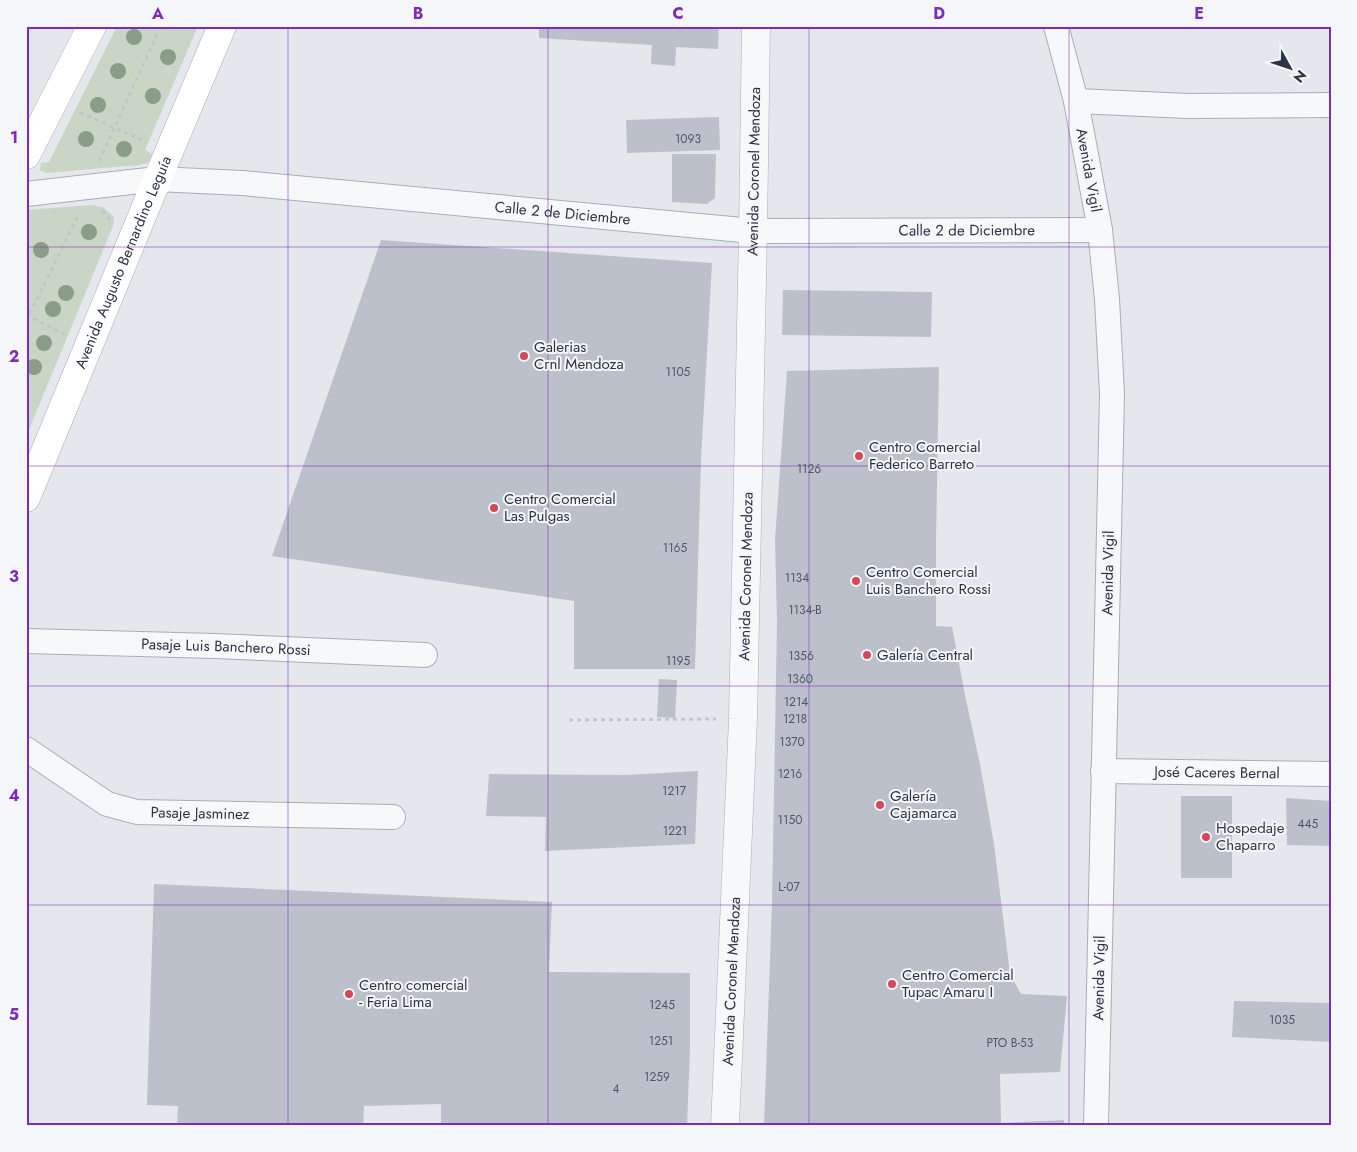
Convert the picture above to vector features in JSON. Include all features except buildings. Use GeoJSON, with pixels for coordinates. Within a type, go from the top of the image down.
{"type":"FeatureCollection","features":[{"type":"Feature","properties":{"kind":"main road"},"geometry":{"type":"LineString","coordinates":[[26,155],[92,26]]}},
{"type":"Feature","properties":{"kind":"main road","name":"Avenida Augusto Bernardino Leguía"},"geometry":{"type":"LineString","coordinates":[[26,498],[222,26]]}},
{"type":"Feature","properties":{"kind":"street","name":"Avenida Coronel Mendoza"},"geometry":{"type":"LineString","coordinates":[[725,1126],[743,719],[756,26]]}},
{"type":"Feature","properties":{"kind":"street","name":"Avenida Vigil"},"geometry":{"type":"LineString","coordinates":[[1056,26],[1076,102],[1100,230],[1107,298],[1112,394],[1096,1126]]}},
{"type":"Feature","properties":{"kind":"street"},"geometry":{"type":"LineString","coordinates":[[1076,102],[1188,106],[1331,105]]}},
{"type":"Feature","properties":{"kind":"street","name":"Calle 2 de Diciembre"},"geometry":{"type":"LineString","coordinates":[[26,194],[157,179],[242,183],[753,231],[1100,230]]}},
{"type":"Feature","properties":{"kind":"street","name":"Pasaje Luis Banchero Rossi"},"geometry":{"type":"LineString","coordinates":[[26,641],[205,645],[425,655]]}},
{"type":"Feature","properties":{"kind":"street","name":"Pasaje Jasminez"},"geometry":{"type":"LineString","coordinates":[[26,749],[106,804],[137,812],[393,818]]}},
{"type":"Feature","properties":{"kind":"street","name":"José Caceres Bernal"},"geometry":{"type":"LineString","coordinates":[[1103,771],[1331,774]]}},
{"type":"Feature","properties":{"kind":"path"},"geometry":{"type":"LineString","coordinates":[[97,166],[161,26]]}},
{"type":"Feature","properties":{"kind":"path"},"geometry":{"type":"LineString","coordinates":[[80,113],[146,141]]}},
{"type":"Feature","properties":{"kind":"path"},"geometry":{"type":"LineString","coordinates":[[26,321],[81,210]]}},
{"type":"Feature","properties":{"kind":"path"},"geometry":{"type":"LineString","coordinates":[[27,316],[65,334]]}},
{"type":"Feature","properties":{"kind":"path"},"geometry":{"type":"LineString","coordinates":[[569,720],[743,719]]}},
{"type":"Feature","properties":{"kind":"green space"},"geometry":{"type":"Polygon","coordinates":[[[117,26],[198,26],[145,150],[152,154],[148,163],[46,173],[40,170],[41,163],[49,162],[117,26]]]}},
{"type":"Feature","properties":{"kind":"green space"},"geometry":{"type":"Polygon","coordinates":[[[91,205],[103,207],[114,217],[113,226],[26,437],[26,210],[91,205]]]}},
{"type":"Feature","properties":{"kind":"place","name":"Galerias Crnl Mendoza"},"geometry":{"type":"Point","coordinates":[524,356]}},
{"type":"Feature","properties":{"kind":"place","name":"Centro Comercial Federico Barreto"},"geometry":{"type":"Point","coordinates":[859,456]}},
{"type":"Feature","properties":{"kind":"place","name":"Centro Comercial Las Pulgas"},"geometry":{"type":"Point","coordinates":[494,508]}},
{"type":"Feature","properties":{"kind":"place","name":"Centro Comercial Luis Banchero Rossi"},"geometry":{"type":"Point","coordinates":[856,581]}},
{"type":"Feature","properties":{"kind":"place","name":"Galería Central"},"geometry":{"type":"Point","coordinates":[867,655]}},
{"type":"Feature","properties":{"kind":"place","name":"Galería Cajamarca"},"geometry":{"type":"Point","coordinates":[880,805]}},
{"type":"Feature","properties":{"kind":"place","name":"Hospedaje Chaparro"},"geometry":{"type":"Point","coordinates":[1206,837]}},
{"type":"Feature","properties":{"kind":"place","name":"Centro Comercial Tupac Amaru I"},"geometry":{"type":"Point","coordinates":[892,984]}},
{"type":"Feature","properties":{"kind":"place","name":"Centro comercial - Feria Lima"},"geometry":{"type":"Point","coordinates":[349,994]}}]}
